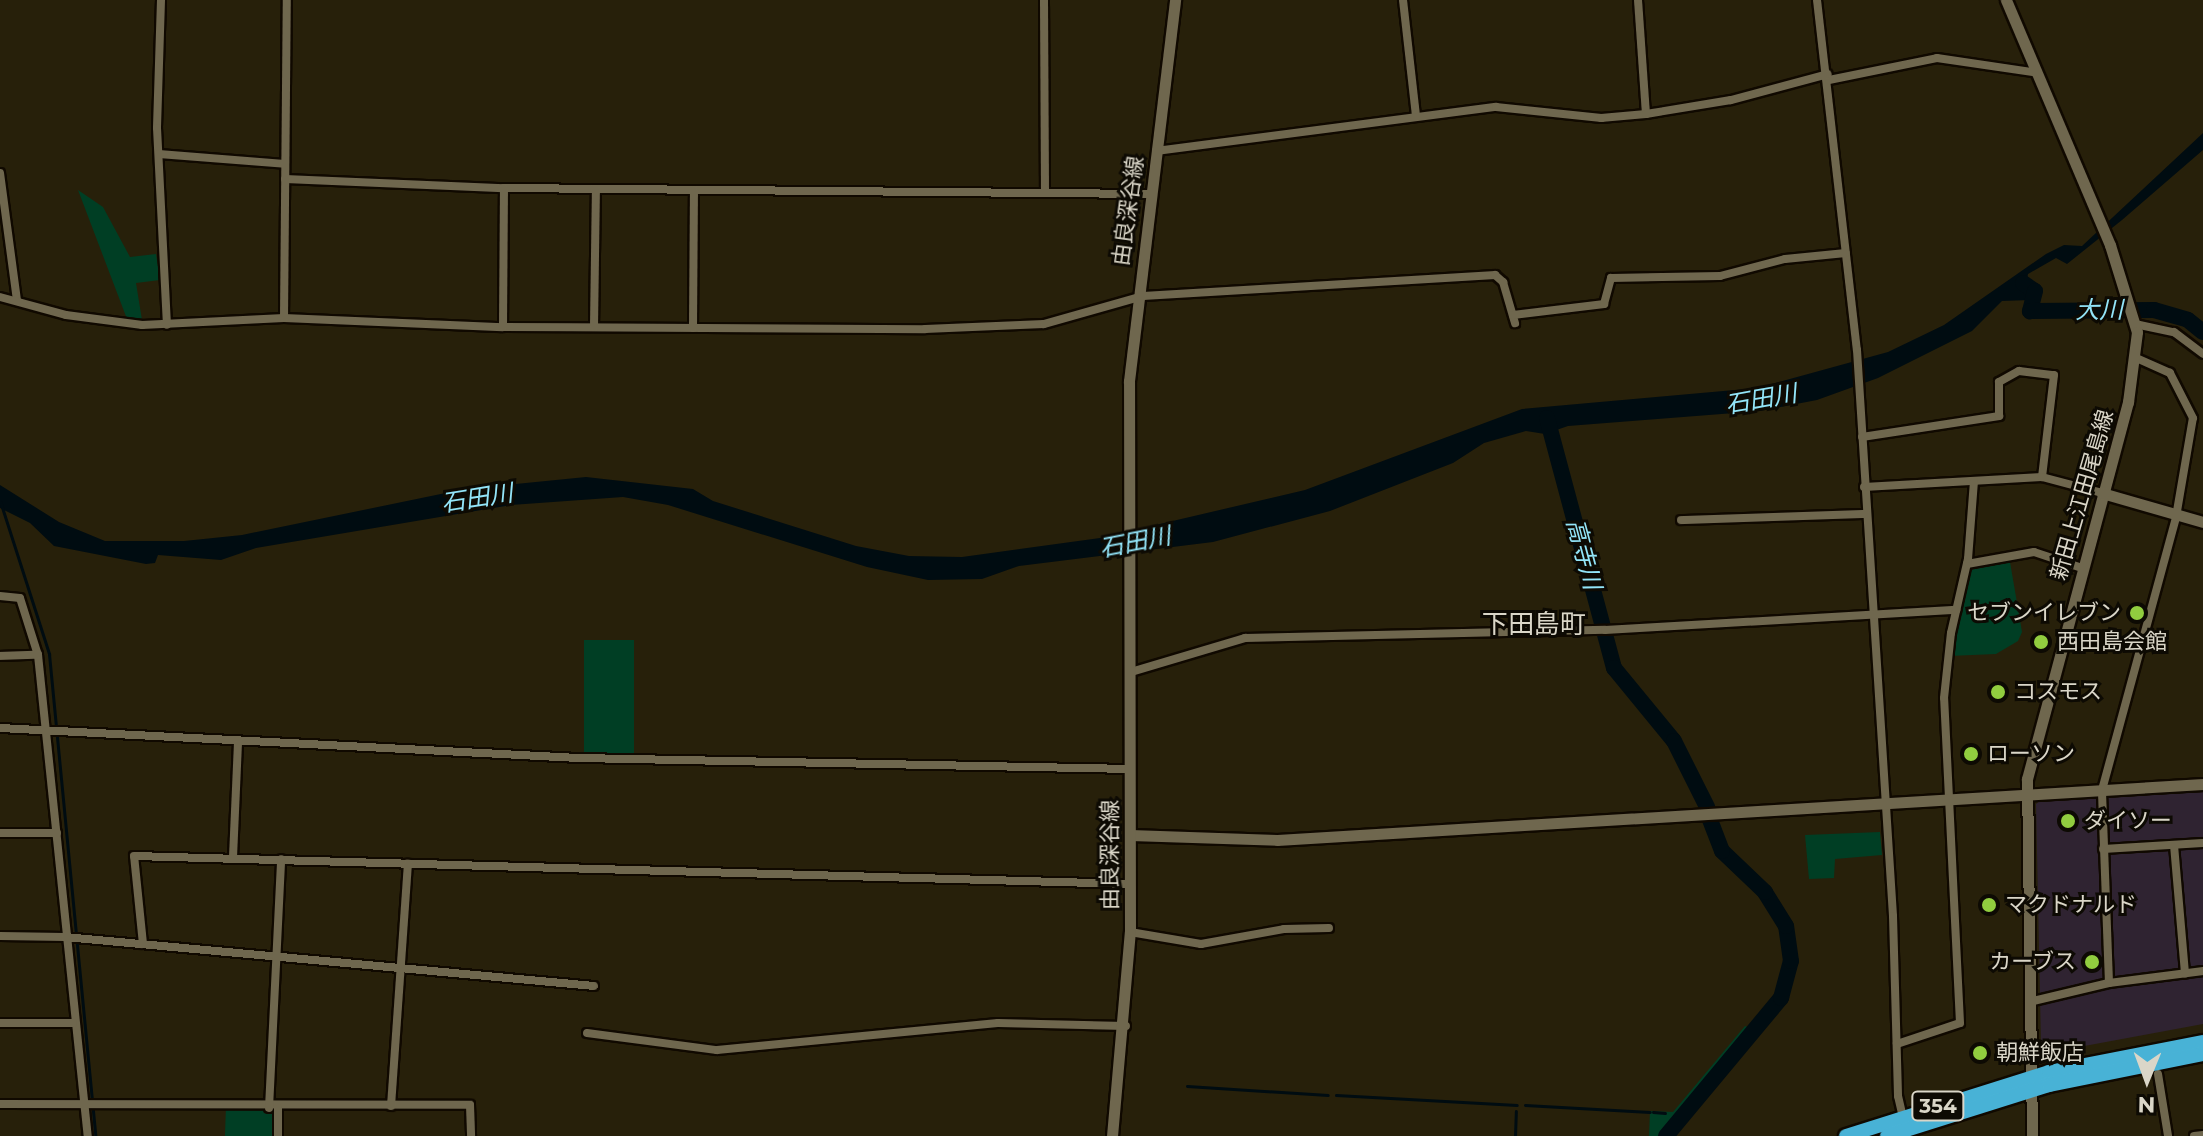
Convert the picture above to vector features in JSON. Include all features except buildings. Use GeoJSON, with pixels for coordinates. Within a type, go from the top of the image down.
{"type":"FeatureCollection","features":[{"type":"Feature","properties":{"kind":"highway","name":"354"},"geometry":{"type":"LineString","coordinates":[[1846,1136],[1903,1117],[2203,1042]]}},
{"type":"Feature","properties":{"kind":"highway","name":"354"},"geometry":{"type":"LineString","coordinates":[[1892,1135],[2031,1084],[2203,1054]]}},
{"type":"Feature","properties":{"kind":"main road","name":"由良深谷線"},"geometry":{"type":"LineString","coordinates":[[1112,1136],[1126,1026],[1130,932],[1129,381],[1175,0]]}},
{"type":"Feature","properties":{"kind":"main road"},"geometry":{"type":"LineString","coordinates":[[2006,0],[2038,73]]}},
{"type":"Feature","properties":{"kind":"main road","name":"新田上江田尾島線"},"geometry":{"type":"LineString","coordinates":[[2032,1136],[2026,793],[2137,358],[2135,324],[2110,245],[2038,73]]}},
{"type":"Feature","properties":{"kind":"main road"},"geometry":{"type":"LineString","coordinates":[[2102,493],[2176,517],[2203,522]]}},
{"type":"Feature","properties":{"kind":"main road"},"geometry":{"type":"LineString","coordinates":[[1130,835],[1277,840],[2203,784]]}},
{"type":"Feature","properties":{"kind":"street"},"geometry":{"type":"LineString","coordinates":[[161,0],[159,154],[167,325]]}},
{"type":"Feature","properties":{"kind":"street"},"geometry":{"type":"LineString","coordinates":[[284,318],[287,0]]}},
{"type":"Feature","properties":{"kind":"street"},"geometry":{"type":"LineString","coordinates":[[1044,0],[1045,193]]}},
{"type":"Feature","properties":{"kind":"street"},"geometry":{"type":"LineString","coordinates":[[1403,0],[1416,116]]}},
{"type":"Feature","properties":{"kind":"street"},"geometry":{"type":"LineString","coordinates":[[1638,0],[1646,114]]}},
{"type":"Feature","properties":{"kind":"street"},"geometry":{"type":"LineString","coordinates":[[1817,0],[1857,350],[1903,1117]]}},
{"type":"Feature","properties":{"kind":"street"},"geometry":{"type":"LineString","coordinates":[[1156,151],[1496,107],[1601,118],[1646,114],[1937,58],[2038,73]]}},
{"type":"Feature","properties":{"kind":"street"},"geometry":{"type":"LineString","coordinates":[[159,154],[285,164]]}},
{"type":"Feature","properties":{"kind":"street"},"geometry":{"type":"LineString","coordinates":[[0,173],[17,300]]}},
{"type":"Feature","properties":{"kind":"street"},"geometry":{"type":"LineString","coordinates":[[285,179],[504,188],[1150,194]]}},
{"type":"Feature","properties":{"kind":"street"},"geometry":{"type":"LineString","coordinates":[[503,327],[504,188]]}},
{"type":"Feature","properties":{"kind":"street"},"geometry":{"type":"LineString","coordinates":[[594,327],[596,189]]}},
{"type":"Feature","properties":{"kind":"street"},"geometry":{"type":"LineString","coordinates":[[693,328],[694,190]]}},
{"type":"Feature","properties":{"kind":"street"},"geometry":{"type":"LineString","coordinates":[[0,297],[99,321],[167,325],[284,318],[503,327],[1044,324],[1137,298],[1495,275],[1503,282],[1514,319],[1604,304],[1611,278],[1720,276],[1785,259],[1846,253]]}},
{"type":"Feature","properties":{"kind":"street"},"geometry":{"type":"LineString","coordinates":[[2135,324],[2174,332],[2203,354]]}},
{"type":"Feature","properties":{"kind":"street"},"geometry":{"type":"LineString","coordinates":[[2109,983],[2102,790],[2176,517],[2193,418],[2170,373],[2137,358]]}},
{"type":"Feature","properties":{"kind":"street"},"geometry":{"type":"LineString","coordinates":[[1862,437],[1999,416],[1999,382],[2019,371],[2054,375],[2042,477]]}},
{"type":"Feature","properties":{"kind":"street"},"geometry":{"type":"LineString","coordinates":[[1864,487],[2042,477],[2102,493]]}},
{"type":"Feature","properties":{"kind":"street"},"geometry":{"type":"LineString","coordinates":[[1897,1044],[1960,1023],[1944,698],[1956,610],[1967,564],[1974,481]]}},
{"type":"Feature","properties":{"kind":"street"},"geometry":{"type":"LineString","coordinates":[[1681,520],[1866,514]]}},
{"type":"Feature","properties":{"kind":"street"},"geometry":{"type":"LineString","coordinates":[[1967,564],[2034,552],[2082,568]]}},
{"type":"Feature","properties":{"kind":"street"},"geometry":{"type":"LineString","coordinates":[[0,596],[20,598],[38,655],[53,731],[65,937],[88,1136]]}},
{"type":"Feature","properties":{"kind":"street"},"geometry":{"type":"LineString","coordinates":[[1131,672],[1245,638],[1601,630],[1956,610]]}},
{"type":"Feature","properties":{"kind":"street"},"geometry":{"type":"LineString","coordinates":[[0,656],[38,655]]}},
{"type":"Feature","properties":{"kind":"street"},"geometry":{"type":"LineString","coordinates":[[0,728],[238,744],[593,758],[1130,769]]}},
{"type":"Feature","properties":{"kind":"street"},"geometry":{"type":"LineString","coordinates":[[233,857],[238,744]]}},
{"type":"Feature","properties":{"kind":"street"},"geometry":{"type":"LineString","coordinates":[[0,833],[57,833]]}},
{"type":"Feature","properties":{"kind":"street"},"geometry":{"type":"LineString","coordinates":[[2103,849],[2203,843]]}},
{"type":"Feature","properties":{"kind":"street"},"geometry":{"type":"LineString","coordinates":[[2174,845],[2185,974]]}},
{"type":"Feature","properties":{"kind":"street"},"geometry":{"type":"LineString","coordinates":[[143,944],[134,856],[1130,884]]}},
{"type":"Feature","properties":{"kind":"street"},"geometry":{"type":"LineString","coordinates":[[278,1136],[273,1108],[281,859]]}},
{"type":"Feature","properties":{"kind":"street"},"geometry":{"type":"LineString","coordinates":[[391,1106],[404,967],[408,864]]}},
{"type":"Feature","properties":{"kind":"street"},"geometry":{"type":"LineString","coordinates":[[1130,932],[1201,944],[1284,929],[1329,928]]}},
{"type":"Feature","properties":{"kind":"street"},"geometry":{"type":"LineString","coordinates":[[0,936],[65,937],[594,986]]}},
{"type":"Feature","properties":{"kind":"street"},"geometry":{"type":"LineString","coordinates":[[2029,1002],[2109,983],[2203,971]]}},
{"type":"Feature","properties":{"kind":"street"},"geometry":{"type":"LineString","coordinates":[[0,1023],[73,1023]]}},
{"type":"Feature","properties":{"kind":"street"},"geometry":{"type":"LineString","coordinates":[[587,1033],[717,1050],[998,1023],[1126,1026]]}},
{"type":"Feature","properties":{"kind":"street"},"geometry":{"type":"LineString","coordinates":[[2158,1074],[2168,1136]]}},
{"type":"Feature","properties":{"kind":"street"},"geometry":{"type":"LineString","coordinates":[[0,1104],[273,1108],[470,1105],[471,1136]]}},
{"type":"Feature","properties":{"kind":"street"},"geometry":{"type":"LineString","coordinates":[[2194,1136],[2203,1135]]}},
{"type":"Feature","properties":{"kind":"shaded area"},"geometry":{"type":"Polygon","coordinates":[[[2203,790],[2203,1024],[2052,1052],[2041,1044],[2036,804],[2041,800],[2203,790]]]}},
{"type":"Feature","properties":{"kind":"green space"},"geometry":{"type":"Polygon","coordinates":[[[78,190],[103,207],[130,257],[156,254],[160,280],[136,283],[142,320],[127,319],[78,190]]]}},
{"type":"Feature","properties":{"kind":"green space"},"geometry":{"type":"Polygon","coordinates":[[[2010,562],[2022,632],[2018,641],[1996,654],[1949,656],[1970,570],[2010,562]]]}},
{"type":"Feature","properties":{"kind":"green space"},"geometry":{"type":"Polygon","coordinates":[[[584,640],[634,640],[634,753],[584,753],[584,640]]]}},
{"type":"Feature","properties":{"kind":"green space"},"geometry":{"type":"Polygon","coordinates":[[[1880,832],[1882,855],[1835,859],[1834,878],[1809,879],[1805,835],[1880,832]]]}},
{"type":"Feature","properties":{"kind":"green space"},"geometry":{"type":"Polygon","coordinates":[[[1745,1026],[1750,1028],[1661,1136],[1649,1136],[1650,1111],[1673,1112],[1745,1026]]]}},
{"type":"Feature","properties":{"kind":"green space"},"geometry":{"type":"Polygon","coordinates":[[[226,1106],[278,1108],[277,1136],[225,1136],[226,1106]]]}},
{"type":"Feature","properties":{"kind":"water","name":"石田川"},"geometry":{"type":"Polygon","coordinates":[[[2203,133],[2203,150],[2122,220],[2067,264],[2056,258],[2028,274],[2027,280],[2043,288],[2031,300],[2002,301],[1972,331],[1878,378],[1817,400],[1760,411],[1568,426],[1545,434],[1526,431],[1484,443],[1453,463],[1330,511],[1213,542],[1019,566],[982,579],[928,580],[867,567],[668,505],[623,497],[511,505],[256,548],[221,560],[158,555],[155,563],[146,564],[54,546],[30,523],[0,508],[0,485],[59,522],[105,541],[184,541],[242,535],[465,489],[586,477],[693,489],[713,501],[856,546],[909,556],[962,557],[1100,538],[1305,490],[1522,409],[1757,388],[1888,352],[1944,325],[2046,254],[2064,245],[2082,246],[2203,133]]]}},
{"type":"Feature","properties":{"kind":"waterway","name":"大川"},"geometry":{"type":"LineString","coordinates":[[2023,283],[2035,291],[2030,311],[2154,310],[2188,320],[2203,332]]}},
{"type":"Feature","properties":{"kind":"waterway","name":"高寺川"},"geometry":{"type":"LineString","coordinates":[[1547,418],[1614,668],[1674,741],[1707,807]]}},
{"type":"Feature","properties":{"kind":"waterway"},"geometry":{"type":"LineString","coordinates":[[0,501],[49,654],[95,1136]]}},
{"type":"Feature","properties":{"kind":"waterway","name":"高寺川"},"geometry":{"type":"LineString","coordinates":[[1666,1136],[1781,998],[1791,961],[1786,926],[1765,892],[1722,851],[1710,819]]}},
{"type":"Feature","properties":{"kind":"waterway"},"geometry":{"type":"LineString","coordinates":[[1187,1086],[1328,1095]]}},
{"type":"Feature","properties":{"kind":"waterway"},"geometry":{"type":"LineString","coordinates":[[1336,1095],[1517,1105]]}},
{"type":"Feature","properties":{"kind":"waterway"},"geometry":{"type":"LineString","coordinates":[[1525,1105],[1650,1112]]}},
{"type":"Feature","properties":{"kind":"waterway"},"geometry":{"type":"LineString","coordinates":[[1515,1136],[1516,1111]]}},
{"type":"Feature","properties":{"kind":"waterway"},"geometry":{"type":"LineString","coordinates":[[1653,1112],[1665,1113]]}},
{"type":"Feature","properties":{"kind":"place","name":"セブンイレブン"},"geometry":{"type":"Point","coordinates":[2137,613]}},
{"type":"Feature","properties":{"kind":"place","name":"西田島会館"},"geometry":{"type":"Point","coordinates":[2041,642]}},
{"type":"Feature","properties":{"kind":"place","name":"コスモス"},"geometry":{"type":"Point","coordinates":[1998,692]}},
{"type":"Feature","properties":{"kind":"place","name":"ローソン"},"geometry":{"type":"Point","coordinates":[1971,754]}},
{"type":"Feature","properties":{"kind":"place","name":"ダイソー"},"geometry":{"type":"Point","coordinates":[2068,821]}},
{"type":"Feature","properties":{"kind":"place","name":"マクドナルド"},"geometry":{"type":"Point","coordinates":[1989,905]}},
{"type":"Feature","properties":{"kind":"place","name":"カーブス"},"geometry":{"type":"Point","coordinates":[2092,962]}},
{"type":"Feature","properties":{"kind":"place","name":"朝鮮飯店"},"geometry":{"type":"Point","coordinates":[1980,1053]}},
{"type":"Feature","properties":{"kind":"district","name":"下田島町"},"geometry":{"type":"Point","coordinates":[1534,625]}}]}
